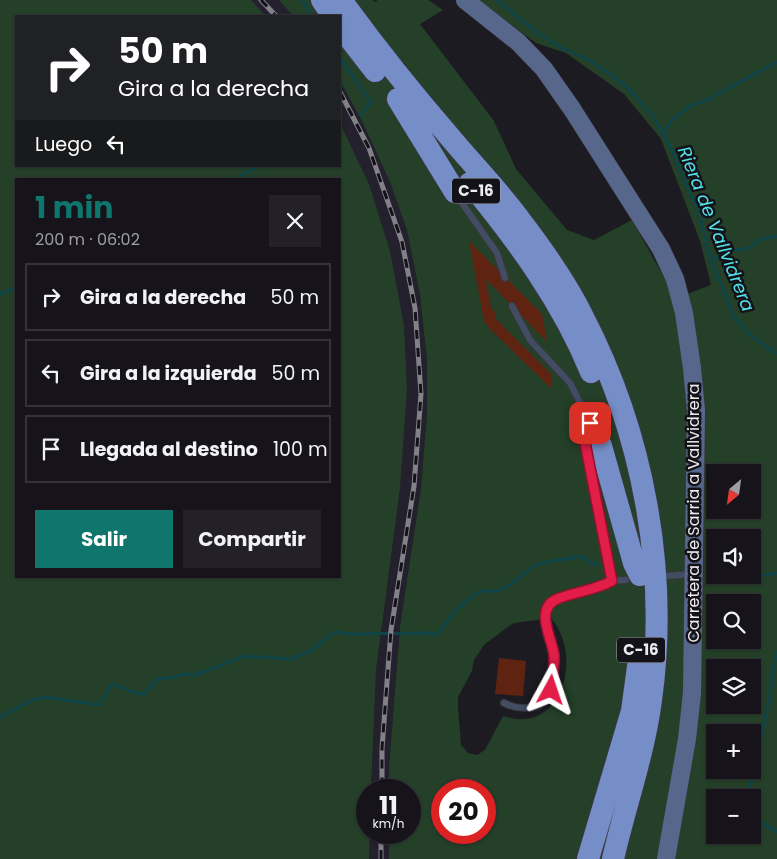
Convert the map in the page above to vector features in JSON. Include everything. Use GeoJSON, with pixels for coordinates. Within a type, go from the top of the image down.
{"type":"FeatureCollection","features":[{"type":"Feature","properties":{"kind":"highway"},"geometry":{"type":"LineString","coordinates":[[322,0],[332,15]]}},
{"type":"Feature","properties":{"kind":"highway","name":"C-16"},"geometry":{"type":"LineString","coordinates":[[341,0],[371,42],[522,222],[545,255],[583,317],[604,362],[629,430],[650,523],[656,608],[656,646],[652,699],[646,729],[613,859]]}},
{"type":"Feature","properties":{"kind":"highway","name":"C-16"},"geometry":{"type":"LineString","coordinates":[[341,27],[398,99],[477,192],[526,256],[552,296],[580,347],[606,408],[618,444],[636,530],[633,577],[642,637],[638,677],[630,720],[588,859]]}},
{"type":"Feature","properties":{"kind":"highway"},"geometry":{"type":"LineString","coordinates":[[398,99],[455,192]]}},
{"type":"Feature","properties":{"kind":"highway"},"geometry":{"type":"LineString","coordinates":[[590,423],[601,446],[634,563],[633,577]]}},
{"type":"Feature","properties":{"kind":"highway","name":"C-16"},"geometry":{"type":"LineString","coordinates":[[575,859],[610,784]]}},
{"type":"Feature","properties":{"kind":"main road","name":"Carretera de Sarria a Vallvidrera"},"geometry":{"type":"LineString","coordinates":[[465,0],[518,42],[544,69],[572,109],[660,248],[675,279],[684,313],[694,388],[696,440],[691,706],[666,859]]}},
{"type":"Feature","properties":{"kind":"lane"},"geometry":{"type":"LineString","coordinates":[[455,192],[497,253],[505,278]]}},
{"type":"Feature","properties":{"kind":"lane"},"geometry":{"type":"LineString","coordinates":[[512,306],[530,340],[570,383],[590,423],[583,432],[612,581]]}},
{"type":"Feature","properties":{"kind":"lane"},"geometry":{"type":"LineString","coordinates":[[666,576],[694,574]]}},
{"type":"Feature","properties":{"kind":"lane"},"geometry":{"type":"LineString","coordinates":[[504,703],[513,708],[537,706],[546,700],[551,690],[554,658],[546,628],[545,616],[547,607],[556,600],[601,587],[612,581],[633,577]]}},
{"type":"Feature","properties":{"kind":"shaded area"},"geometry":{"type":"Polygon","coordinates":[[[251,0],[279,0],[292,15],[265,15],[251,0]]]}},
{"type":"Feature","properties":{"kind":"shaded area"},"geometry":{"type":"Polygon","coordinates":[[[341,83],[362,121],[390,182],[407,230],[420,295],[427,360],[427,413],[421,488],[400,627],[389,779],[371,779],[376,670],[400,489],[407,389],[404,325],[390,251],[369,184],[341,125],[341,83]]]}},
{"type":"Feature","properties":{"kind":"shaded area"},"geometry":{"type":"Polygon","coordinates":[[[370,844],[389,844],[389,859],[369,859],[370,844]]]}},
{"type":"Feature","properties":{"kind":"green space"},"geometry":{"type":"Polygon","coordinates":[[[0,0],[251,0],[265,15],[15,15],[15,167],[341,167],[341,125],[369,184],[390,251],[404,325],[407,389],[400,489],[376,670],[371,779],[356,779],[356,844],[370,844],[369,859],[0,859],[0,0]]]}},
{"type":"Feature","properties":{"kind":"green space"},"geometry":{"type":"Polygon","coordinates":[[[279,0],[372,0],[375,2],[378,0],[428,0],[443,10],[420,24],[494,121],[516,169],[567,230],[594,240],[632,220],[672,292],[687,294],[711,285],[700,241],[661,139],[624,94],[566,53],[536,43],[478,0],[777,0],[777,859],[389,859],[389,844],[421,844],[421,779],[389,779],[389,767],[400,627],[421,488],[427,413],[427,360],[420,295],[407,230],[390,182],[362,121],[341,83],[341,15],[292,15],[279,0]],[[551,618],[514,623],[484,645],[474,660],[472,671],[458,697],[461,745],[468,753],[477,755],[485,750],[503,716],[523,719],[540,714],[553,704],[562,689],[566,671],[566,652],[561,634],[551,618]]]}},
{"type":"Feature","properties":{"kind":"building"},"geometry":{"type":"Polygon","coordinates":[[[469,241],[542,314],[547,342],[486,279],[491,308],[496,313],[496,319],[551,374],[552,389],[484,321],[469,241]]]}},
{"type":"Feature","properties":{"kind":"building"},"geometry":{"type":"Polygon","coordinates":[[[499,658],[526,661],[523,696],[495,694],[499,658]]]}},
{"type":"Feature","properties":{"kind":"waterway","name":"Riera de Vallvidrera"},"geometry":{"type":"LineString","coordinates":[[497,0],[539,34],[562,48],[589,60],[610,74],[627,87],[653,116],[670,146],[700,216],[711,261],[735,318],[751,336],[777,354]]}},
{"type":"Feature","properties":{"kind":"waterway"},"geometry":{"type":"LineString","coordinates":[[303,1],[311,15]]}},
{"type":"Feature","properties":{"kind":"waterway"},"geometry":{"type":"LineString","coordinates":[[341,59],[370,101],[361,114]]}},
{"type":"Feature","properties":{"kind":"waterway"},"geometry":{"type":"LineString","coordinates":[[664,134],[674,118],[692,105],[707,100],[777,62]]}},
{"type":"Feature","properties":{"kind":"waterway"},"geometry":{"type":"LineString","coordinates":[[237,178],[258,167]]}},
{"type":"Feature","properties":{"kind":"waterway"},"geometry":{"type":"LineString","coordinates":[[711,261],[729,251],[749,248],[761,239],[777,236]]}},
{"type":"Feature","properties":{"kind":"waterway"},"geometry":{"type":"LineString","coordinates":[[0,294],[15,288]]}},
{"type":"Feature","properties":{"kind":"waterway"},"geometry":{"type":"LineString","coordinates":[[0,717],[32,700],[46,697],[99,705],[112,684],[135,693],[144,694],[157,679],[176,677],[183,674],[195,675],[245,656],[291,659],[310,651],[335,632],[350,634],[429,633],[436,635],[458,608],[472,597],[480,592],[498,591],[505,588],[535,566],[546,562],[580,556],[591,563],[598,564]]}},
{"type":"Feature","properties":{"kind":"waterway"},"geometry":{"type":"LineString","coordinates":[[761,576],[777,573]]}},
{"type":"Feature","properties":{"kind":"waterway","name":"Riera de Vallvidrera"},"geometry":{"type":"LineString","coordinates":[[750,789],[770,696],[777,652]]}},
{"type":"Feature","properties":{"kind":"waterway","name":"Riera de Vallvidrera"},"geometry":{"type":"LineString","coordinates":[[761,822],[777,832]]}},
{"type":"Feature","properties":{"kind":"railway"},"geometry":{"type":"LineString","coordinates":[[261,0],[275,15]]}},
{"type":"Feature","properties":{"kind":"railway"},"geometry":{"type":"LineString","coordinates":[[341,94],[369,148],[402,242],[415,308],[421,394],[414,486],[391,630],[382,748],[382,779]]}},
{"type":"Feature","properties":{"kind":"railway"},"geometry":{"type":"LineString","coordinates":[[381,844],[381,859]]}},
{"type":"Feature","properties":{"kind":"route"},"geometry":{"type":"LineString","coordinates":[[551,690],[554,658],[546,628],[545,616],[547,607],[556,600],[601,587],[612,581],[583,432],[590,423]]}}]}
